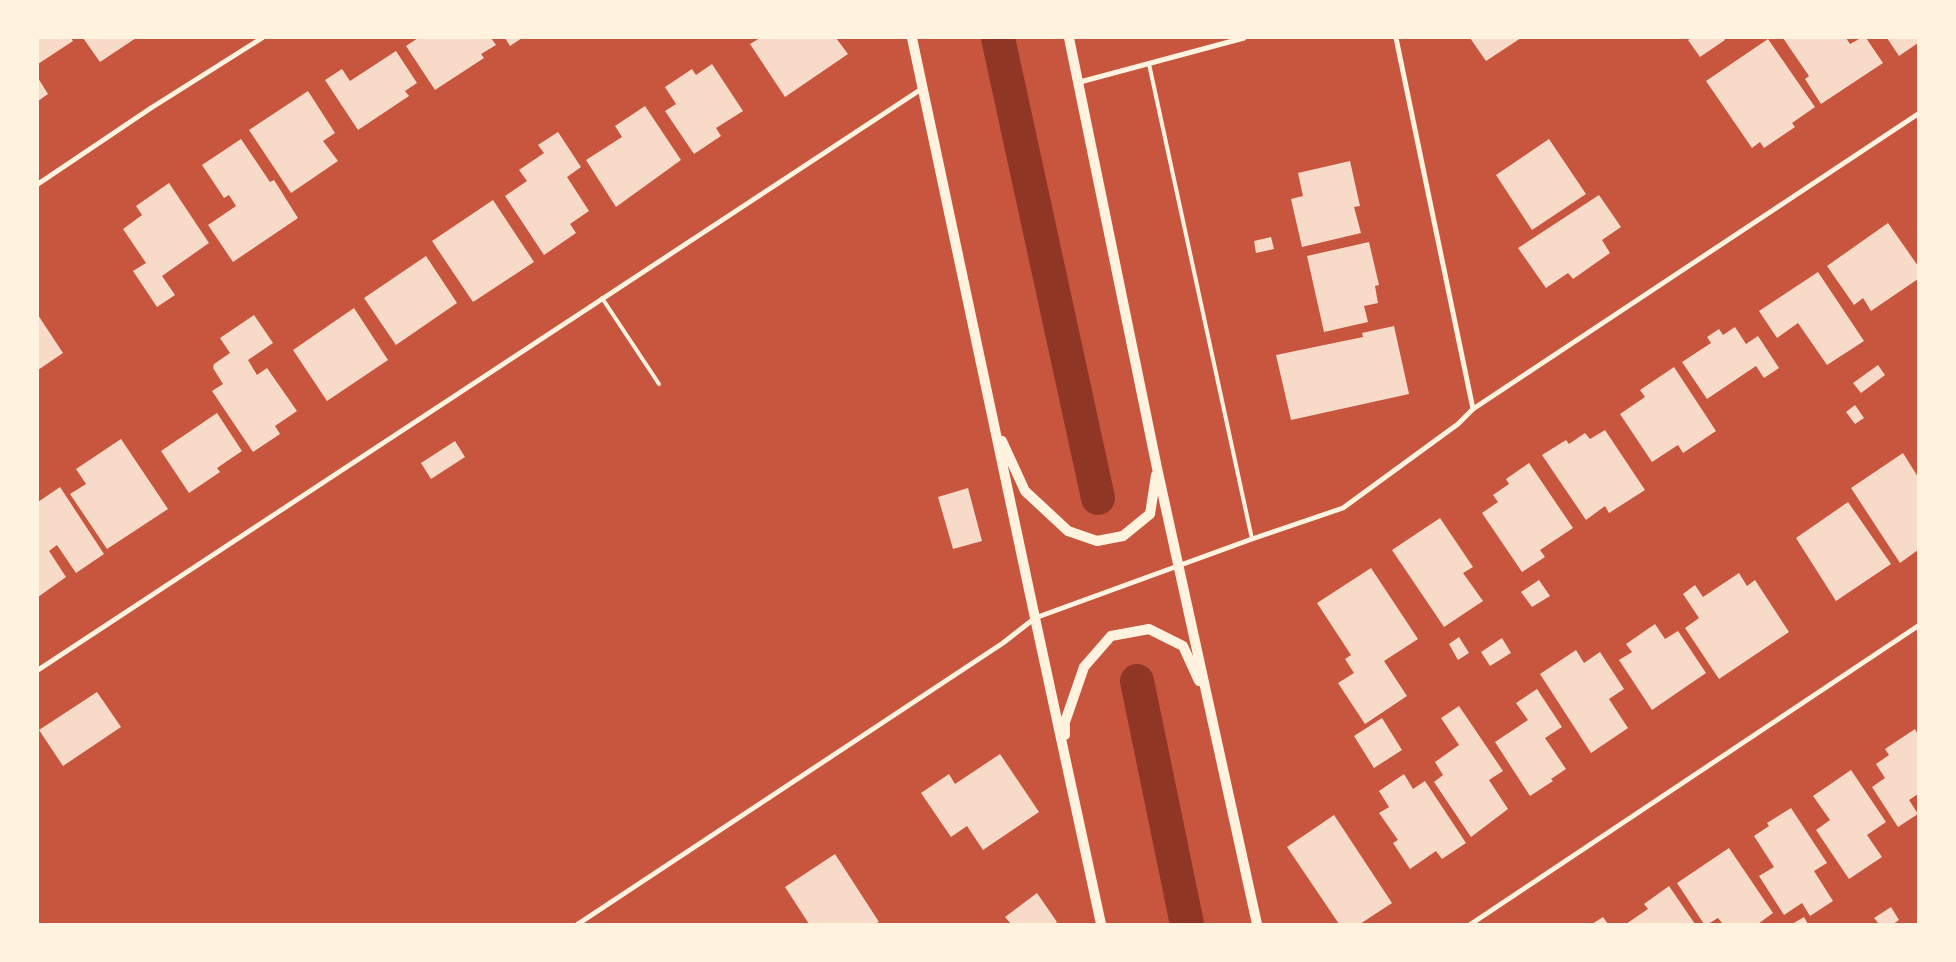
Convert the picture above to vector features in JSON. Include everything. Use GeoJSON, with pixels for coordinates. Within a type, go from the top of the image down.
{"type":"FeatureCollection","features":[{"type":"Feature","properties":{"kind":"main road"},"geometry":{"type":"LineString","coordinates":[[912,38],[1102,924]]}},
{"type":"Feature","properties":{"kind":"main road"},"geometry":{"type":"LineString","coordinates":[[1070,38],[1157,468],[1257,924]]}},
{"type":"Feature","properties":{"kind":"main road"},"geometry":{"type":"LineString","coordinates":[[994,424],[1025,491],[1068,531],[1097,541],[1123,536],[1150,514],[1157,468]]}},
{"type":"Feature","properties":{"kind":"main road"},"geometry":{"type":"LineString","coordinates":[[1065,756],[1064,722],[1084,667],[1111,636],[1150,629],[1183,646],[1207,698]]}},
{"type":"Feature","properties":{"kind":"street"},"geometry":{"type":"LineString","coordinates":[[38,184],[151,108],[262,38]]}},
{"type":"Feature","properties":{"kind":"street"},"geometry":{"type":"LineString","coordinates":[[1080,82],[1244,38]]}},
{"type":"Feature","properties":{"kind":"street"},"geometry":{"type":"LineString","coordinates":[[1396,38],[1473,409]]}},
{"type":"Feature","properties":{"kind":"street"},"geometry":{"type":"LineString","coordinates":[[38,670],[923,88]]}},
{"type":"Feature","properties":{"kind":"street"},"geometry":{"type":"LineString","coordinates":[[578,924],[1003,643],[1035,618],[1343,508],[1458,424],[1473,409],[1918,114]]}},
{"type":"Feature","properties":{"kind":"street"},"geometry":{"type":"LineString","coordinates":[[1471,924],[1918,626]]}},
{"type":"Feature","properties":{"kind":"lane"},"geometry":{"type":"LineString","coordinates":[[1148,64],[1252,539]]}},
{"type":"Feature","properties":{"kind":"lane"},"geometry":{"type":"LineString","coordinates":[[602,298],[659,384]]}},
{"type":"Feature","properties":{"kind":"building"},"geometry":{"type":"Polygon","coordinates":[[[38,38],[71,38],[73,41],[38,64],[38,38]]]}},
{"type":"Feature","properties":{"kind":"building"},"geometry":{"type":"Polygon","coordinates":[[[83,38],[136,38],[100,62],[83,38]]]}},
{"type":"Feature","properties":{"kind":"building"},"geometry":{"type":"Polygon","coordinates":[[[418,38],[491,38],[496,45],[481,54],[484,58],[435,90],[406,46],[418,38]]]}},
{"type":"Feature","properties":{"kind":"building"},"geometry":{"type":"Polygon","coordinates":[[[505,38],[522,38],[510,46],[505,38]]]}},
{"type":"Feature","properties":{"kind":"building"},"geometry":{"type":"Polygon","coordinates":[[[760,38],[836,38],[848,54],[785,97],[750,44],[760,38]]]}},
{"type":"Feature","properties":{"kind":"building"},"geometry":{"type":"Polygon","coordinates":[[[1470,38],[1521,38],[1486,61],[1470,38]]]}},
{"type":"Feature","properties":{"kind":"building"},"geometry":{"type":"Polygon","coordinates":[[[1692,38],[1724,38],[1725,40],[1700,57],[1688,40],[1692,38]]]}},
{"type":"Feature","properties":{"kind":"building"},"geometry":{"type":"Polygon","coordinates":[[[1783,38],[1846,38],[1850,44],[1861,38],[1866,38],[1883,63],[1821,104],[1805,79],[1809,76],[1783,38]]]}},
{"type":"Feature","properties":{"kind":"building"},"geometry":{"type":"Polygon","coordinates":[[[1887,38],[1918,38],[1918,43],[1899,56],[1887,38]]]}},
{"type":"Feature","properties":{"kind":"building"},"geometry":{"type":"Polygon","coordinates":[[[1768,39],[1815,107],[1792,123],[1795,127],[1764,148],[1760,142],[1752,148],[1706,81],[1768,39]]]}},
{"type":"Feature","properties":{"kind":"building"},"geometry":{"type":"Polygon","coordinates":[[[396,51],[417,83],[405,91],[409,96],[358,130],[325,80],[342,69],[350,81],[396,51]]]}},
{"type":"Feature","properties":{"kind":"building"},"geometry":{"type":"Polygon","coordinates":[[[712,64],[743,111],[716,128],[721,136],[694,154],[665,111],[676,104],[665,87],[692,69],[696,75],[712,64]]]}},
{"type":"Feature","properties":{"kind":"building"},"geometry":{"type":"Polygon","coordinates":[[[38,78],[48,94],[38,101],[38,78]]]}},
{"type":"Feature","properties":{"kind":"building"},"geometry":{"type":"Polygon","coordinates":[[[308,91],[335,133],[323,141],[338,161],[291,193],[249,130],[308,91]]]}},
{"type":"Feature","properties":{"kind":"building"},"geometry":{"type":"Polygon","coordinates":[[[645,106],[681,160],[616,207],[586,160],[622,137],[615,126],[645,106]]]}},
{"type":"Feature","properties":{"kind":"building"},"geometry":{"type":"Polygon","coordinates":[[[558,132],[581,167],[567,177],[589,211],[570,224],[576,233],[544,255],[505,196],[527,181],[519,170],[544,153],[538,145],[558,132]]]}},
{"type":"Feature","properties":{"kind":"building"},"geometry":{"type":"Polygon","coordinates":[[[241,139],[270,182],[274,180],[298,218],[233,262],[208,225],[236,206],[229,195],[224,198],[202,165],[241,139]]]}},
{"type":"Feature","properties":{"kind":"building"},"geometry":{"type":"Polygon","coordinates":[[[1549,139],[1586,194],[1532,230],[1496,175],[1549,139]]]}},
{"type":"Feature","properties":{"kind":"building"},"geometry":{"type":"Polygon","coordinates":[[[1350,161],[1360,206],[1354,207],[1361,233],[1302,247],[1291,199],[1303,196],[1298,173],[1350,161]]]}},
{"type":"Feature","properties":{"kind":"building"},"geometry":{"type":"Polygon","coordinates":[[[169,183],[209,243],[162,276],[175,295],[157,307],[133,271],[146,263],[123,229],[142,215],[136,206],[169,183]]]}},
{"type":"Feature","properties":{"kind":"building"},"geometry":{"type":"Polygon","coordinates":[[[1599,195],[1621,227],[1602,240],[1610,253],[1573,279],[1568,273],[1546,288],[1518,248],[1599,195]]]}},
{"type":"Feature","properties":{"kind":"building"},"geometry":{"type":"Polygon","coordinates":[[[493,200],[534,262],[473,302],[432,241],[493,200]]]}},
{"type":"Feature","properties":{"kind":"building"},"geometry":{"type":"Polygon","coordinates":[[[1888,223],[1918,266],[1918,279],[1871,311],[1863,298],[1854,305],[1827,266],[1888,223]]]}},
{"type":"Feature","properties":{"kind":"building"},"geometry":{"type":"Polygon","coordinates":[[[1271,237],[1274,249],[1256,253],[1254,241],[1271,237]]]}},
{"type":"Feature","properties":{"kind":"building"},"geometry":{"type":"Polygon","coordinates":[[[1369,242],[1379,285],[1375,286],[1378,303],[1364,306],[1368,322],[1324,332],[1307,256],[1369,242]]]}},
{"type":"Feature","properties":{"kind":"building"},"geometry":{"type":"Polygon","coordinates":[[[426,256],[457,303],[396,345],[364,298],[426,256]]]}},
{"type":"Feature","properties":{"kind":"building"},"geometry":{"type":"Polygon","coordinates":[[[1818,272],[1864,341],[1827,365],[1798,323],[1777,338],[1759,311],[1818,272]]]}},
{"type":"Feature","properties":{"kind":"building"},"geometry":{"type":"Polygon","coordinates":[[[354,308],[388,360],[327,401],[293,350],[354,308]]]}},
{"type":"Feature","properties":{"kind":"building"},"geometry":{"type":"Polygon","coordinates":[[[38,315],[63,353],[38,370],[38,315]]]}},
{"type":"Feature","properties":{"kind":"building"},"geometry":{"type":"Polygon","coordinates":[[[254,315],[273,343],[248,360],[257,375],[267,368],[297,411],[275,426],[280,434],[253,452],[212,391],[223,384],[213,368],[214,364],[230,353],[220,338],[254,315]]]}},
{"type":"Feature","properties":{"kind":"building"},"geometry":{"type":"Polygon","coordinates":[[[1394,326],[1409,394],[1291,420],[1276,355],[1363,337],[1362,333],[1394,326]]]}},
{"type":"Feature","properties":{"kind":"building"},"geometry":{"type":"Polygon","coordinates":[[[1735,327],[1746,344],[1758,336],[1779,368],[1764,378],[1756,366],[1707,399],[1682,362],[1711,343],[1707,337],[1719,329],[1723,335],[1735,327]]]}},
{"type":"Feature","properties":{"kind":"building"},"geometry":{"type":"Polygon","coordinates":[[[1878,365],[1885,375],[1861,393],[1853,383],[1878,365]]]}},
{"type":"Feature","properties":{"kind":"building"},"geometry":{"type":"Polygon","coordinates":[[[1674,367],[1716,431],[1683,453],[1678,445],[1652,462],[1620,414],[1645,397],[1640,390],[1674,367]]]}},
{"type":"Feature","properties":{"kind":"building"},"geometry":{"type":"Polygon","coordinates":[[[1855,405],[1864,418],[1855,424],[1846,412],[1855,405]]]}},
{"type":"Feature","properties":{"kind":"building"},"geometry":{"type":"Polygon","coordinates":[[[217,413],[242,451],[217,468],[220,472],[189,493],[161,451],[217,413]]]}},
{"type":"Feature","properties":{"kind":"building"},"geometry":{"type":"Polygon","coordinates":[[[1605,430],[1645,490],[1609,513],[1605,506],[1586,520],[1542,455],[1566,440],[1569,444],[1585,433],[1590,439],[1605,430]]]}},
{"type":"Feature","properties":{"kind":"building"},"geometry":{"type":"Polygon","coordinates":[[[121,439],[168,509],[107,549],[70,494],[86,484],[76,469],[121,439]]]}},
{"type":"Feature","properties":{"kind":"building"},"geometry":{"type":"Polygon","coordinates":[[[455,441],[465,457],[431,479],[421,463],[455,441]]]}},
{"type":"Feature","properties":{"kind":"building"},"geometry":{"type":"Polygon","coordinates":[[[1903,453],[1918,477],[1918,550],[1900,563],[1851,488],[1903,453]]]}},
{"type":"Feature","properties":{"kind":"building"},"geometry":{"type":"Polygon","coordinates":[[[1529,463],[1573,528],[1540,550],[1545,557],[1522,572],[1482,513],[1498,502],[1493,495],[1509,484],[1506,479],[1529,463]]]}},
{"type":"Feature","properties":{"kind":"building"},"geometry":{"type":"Polygon","coordinates":[[[60,487],[104,554],[76,573],[57,545],[49,551],[66,577],[38,597],[38,502],[60,487]]]}},
{"type":"Feature","properties":{"kind":"building"},"geometry":{"type":"Polygon","coordinates":[[[968,488],[982,541],[953,549],[938,497],[968,488]]]}},
{"type":"Feature","properties":{"kind":"building"},"geometry":{"type":"Polygon","coordinates":[[[1848,502],[1891,564],[1836,601],[1796,538],[1848,502]]]}},
{"type":"Feature","properties":{"kind":"building"},"geometry":{"type":"Polygon","coordinates":[[[1440,518],[1473,567],[1463,573],[1483,601],[1444,627],[1392,550],[1440,518]]]}},
{"type":"Feature","properties":{"kind":"building"},"geometry":{"type":"Polygon","coordinates":[[[1371,568],[1418,639],[1384,661],[1407,696],[1365,724],[1338,683],[1354,673],[1345,659],[1351,655],[1317,603],[1371,568]]]}},
{"type":"Feature","properties":{"kind":"building"},"geometry":{"type":"Polygon","coordinates":[[[1739,573],[1747,586],[1755,580],[1789,632],[1719,679],[1685,628],[1699,618],[1683,594],[1695,585],[1703,597],[1739,573]]]}},
{"type":"Feature","properties":{"kind":"building"},"geometry":{"type":"Polygon","coordinates":[[[1539,580],[1550,596],[1532,607],[1521,592],[1539,580]]]}},
{"type":"Feature","properties":{"kind":"building"},"geometry":{"type":"Polygon","coordinates":[[[1655,624],[1665,639],[1678,631],[1706,673],[1652,710],[1619,660],[1632,652],[1626,644],[1655,624]]]}},
{"type":"Feature","properties":{"kind":"building"},"geometry":{"type":"Polygon","coordinates":[[[1459,637],[1469,653],[1458,660],[1449,644],[1459,637]]]}},
{"type":"Feature","properties":{"kind":"building"},"geometry":{"type":"Polygon","coordinates":[[[1502,638],[1511,653],[1490,666],[1481,652],[1502,638]]]}},
{"type":"Feature","properties":{"kind":"building"},"geometry":{"type":"Polygon","coordinates":[[[1576,650],[1584,663],[1600,652],[1624,689],[1609,699],[1628,728],[1591,753],[1540,674],[1576,650]]]}},
{"type":"Feature","properties":{"kind":"building"},"geometry":{"type":"Polygon","coordinates":[[[1537,689],[1562,727],[1545,738],[1566,769],[1551,779],[1553,781],[1530,796],[1495,742],[1528,720],[1516,703],[1537,689]]]}},
{"type":"Feature","properties":{"kind":"building"},"geometry":{"type":"Polygon","coordinates":[[[97,692],[121,727],[63,766],[39,730],[97,692]]]}},
{"type":"Feature","properties":{"kind":"building"},"geometry":{"type":"Polygon","coordinates":[[[1459,706],[1503,771],[1489,780],[1508,809],[1471,837],[1434,782],[1443,775],[1435,762],[1459,745],[1441,718],[1459,706]]]}},
{"type":"Feature","properties":{"kind":"building"},"geometry":{"type":"Polygon","coordinates":[[[1382,718],[1402,750],[1374,768],[1354,736],[1382,718]]]}},
{"type":"Feature","properties":{"kind":"building"},"geometry":{"type":"Polygon","coordinates":[[[1915,729],[1918,735],[1918,794],[1909,800],[1918,814],[1898,827],[1872,787],[1885,778],[1876,764],[1889,755],[1885,749],[1915,729]]]}},
{"type":"Feature","properties":{"kind":"building"},"geometry":{"type":"Polygon","coordinates":[[[1000,754],[1039,812],[983,850],[967,826],[951,837],[921,793],[949,774],[955,784],[1000,754]]]}},
{"type":"Feature","properties":{"kind":"building"},"geometry":{"type":"Polygon","coordinates":[[[1851,770],[1886,822],[1867,835],[1882,857],[1849,879],[1816,830],[1830,820],[1813,796],[1851,770]]]}},
{"type":"Feature","properties":{"kind":"building"},"geometry":{"type":"Polygon","coordinates":[[[1404,774],[1413,789],[1425,781],[1466,843],[1442,859],[1436,851],[1410,869],[1393,843],[1398,840],[1379,813],[1389,807],[1379,791],[1404,774]]]}},
{"type":"Feature","properties":{"kind":"building"},"geometry":{"type":"Polygon","coordinates":[[[1791,808],[1827,863],[1814,871],[1833,901],[1810,916],[1802,903],[1784,915],[1759,876],[1774,867],[1754,836],[1769,826],[1767,823],[1791,808]]]}},
{"type":"Feature","properties":{"kind":"building"},"geometry":{"type":"Polygon","coordinates":[[[1334,815],[1392,903],[1360,924],[1339,924],[1287,847],[1334,815]]]}},
{"type":"Feature","properties":{"kind":"building"},"geometry":{"type":"Polygon","coordinates":[[[1729,848],[1773,913],[1758,924],[1723,924],[1718,918],[1708,924],[1704,924],[1677,883],[1729,848]]]}},
{"type":"Feature","properties":{"kind":"building"},"geometry":{"type":"Polygon","coordinates":[[[835,854],[879,922],[874,924],[809,924],[785,887],[835,854]]]}},
{"type":"Feature","properties":{"kind":"building"},"geometry":{"type":"Polygon","coordinates":[[[1669,886],[1695,924],[1626,924],[1648,909],[1644,904],[1669,886]]]}},
{"type":"Feature","properties":{"kind":"building"},"geometry":{"type":"Polygon","coordinates":[[[1037,893],[1057,922],[1054,924],[1011,924],[1005,917],[1037,893]]]}},
{"type":"Feature","properties":{"kind":"building"},"geometry":{"type":"Polygon","coordinates":[[[1891,907],[1899,920],[1893,924],[1879,924],[1874,918],[1891,907]]]}},
{"type":"Feature","properties":{"kind":"building"},"geometry":{"type":"Polygon","coordinates":[[[1603,917],[1608,924],[1592,924],[1603,917]]]}},
{"type":"Feature","properties":{"kind":"building"},"geometry":{"type":"Polygon","coordinates":[[[1804,917],[1808,924],[1792,924],[1804,917]]]}},
{"type":"Feature","properties":{"kind":"waterway"},"geometry":{"type":"LineString","coordinates":[[998,38],[1098,498]]}},
{"type":"Feature","properties":{"kind":"waterway"},"geometry":{"type":"LineString","coordinates":[[1137,681],[1187,924]]}}]}
